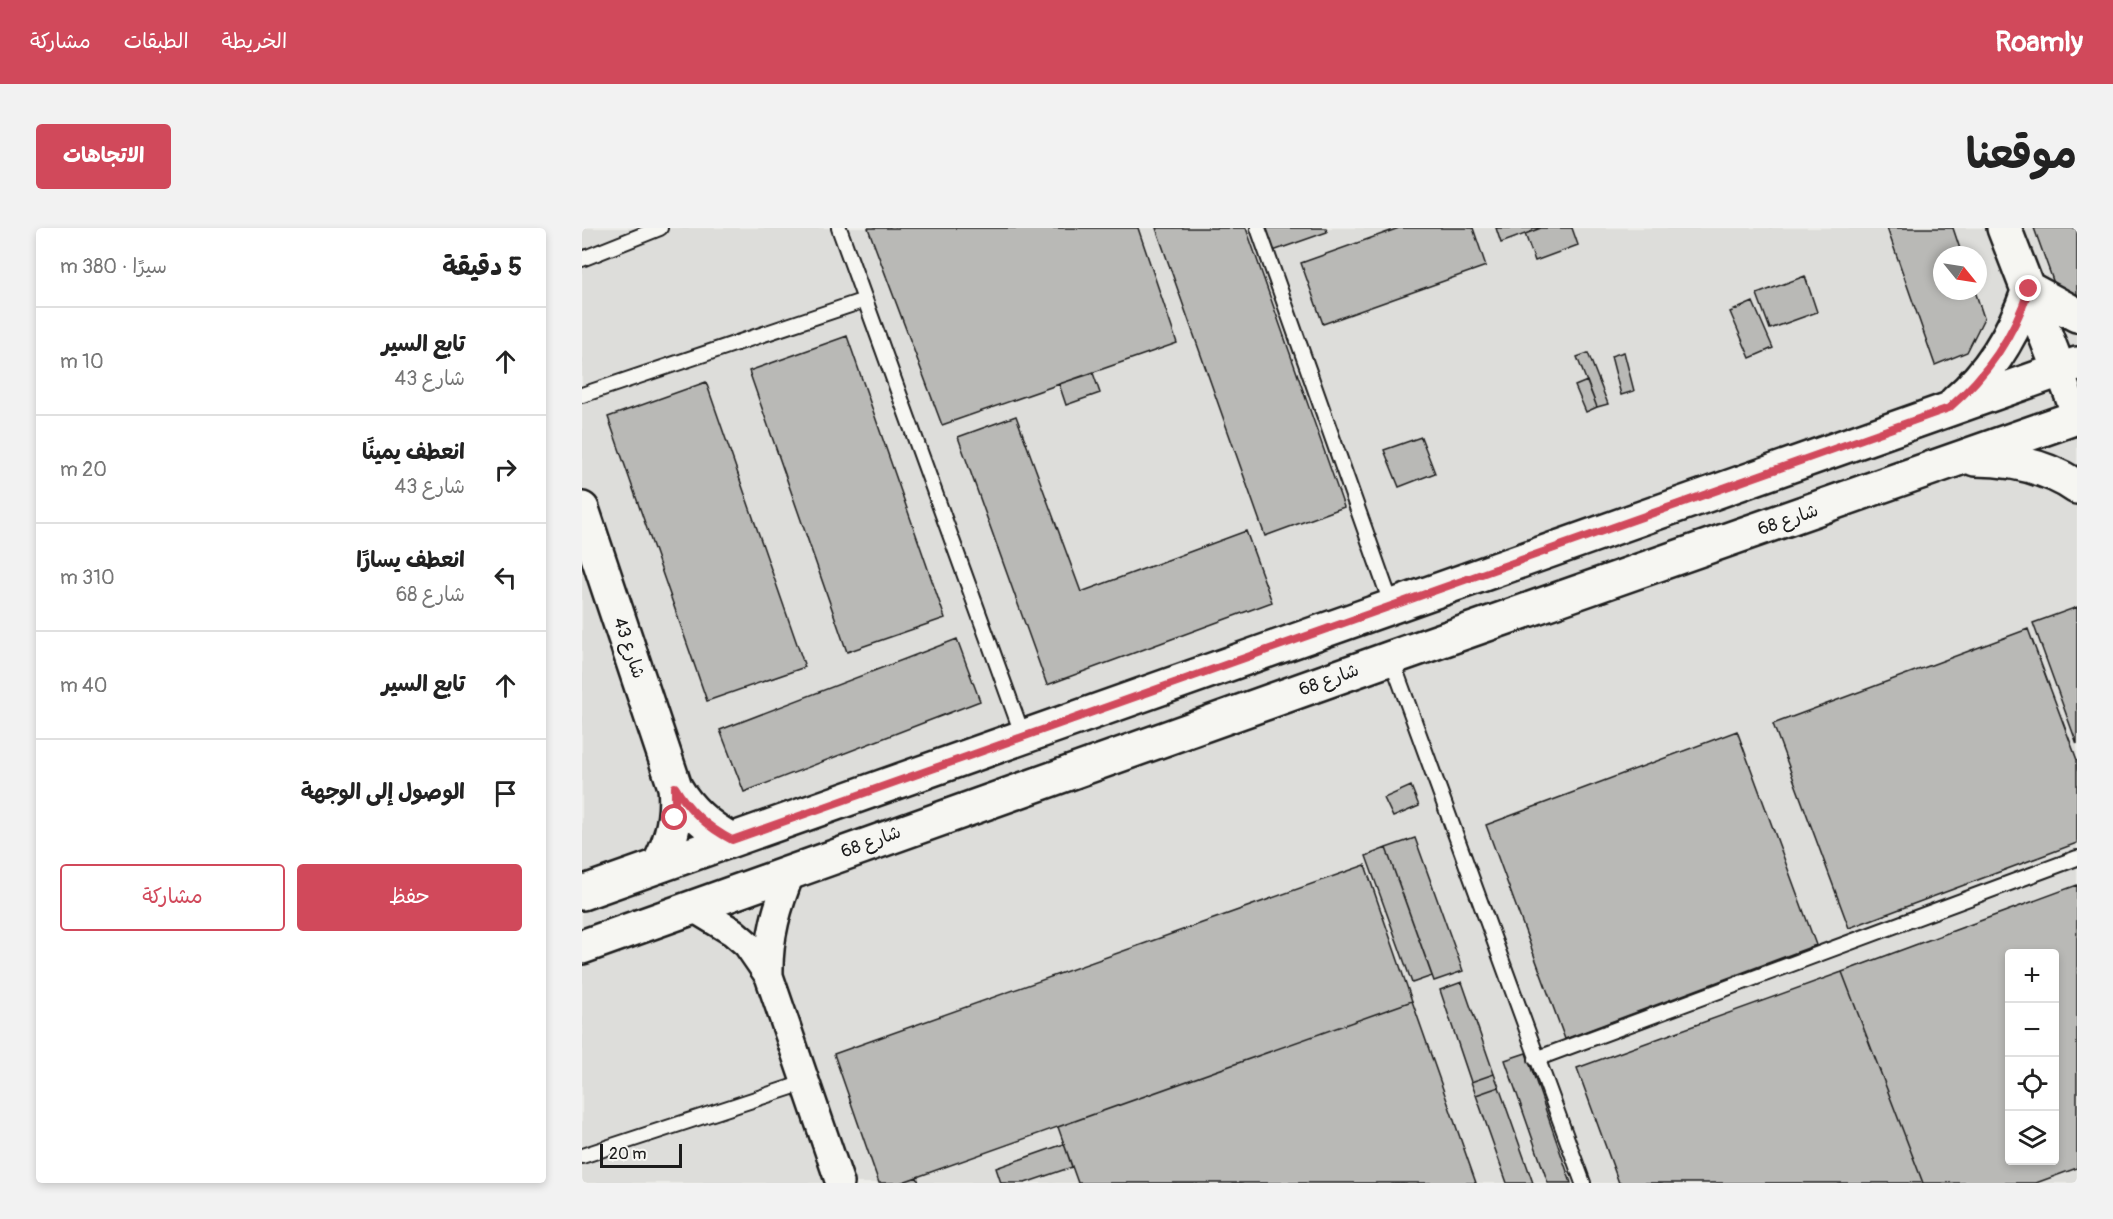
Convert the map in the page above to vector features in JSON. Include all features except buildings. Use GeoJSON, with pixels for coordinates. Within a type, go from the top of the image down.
{"type":"FeatureCollection","features":[{"type":"Feature","properties":{"kind":"street"},"geometry":{"type":"LineString","coordinates":[[2004,228],[2029,289],[2068,367],[2077,418]]}},
{"type":"Feature","properties":{"kind":"street"},"geometry":{"type":"LineString","coordinates":[[1949,408],[1983,375],[1998,356],[2021,313],[2029,289]]}},
{"type":"Feature","properties":{"kind":"street"},"geometry":{"type":"LineString","coordinates":[[2029,289],[2077,315]]}},
{"type":"Feature","properties":{"kind":"street"},"geometry":{"type":"LineString","coordinates":[[582,893],[2068,367]]}},
{"type":"Feature","properties":{"kind":"street","name":"شارع 68"},"geometry":{"type":"LineString","coordinates":[[582,946],[1391,658],[2077,418]]}},
{"type":"Feature","properties":{"kind":"street"},"geometry":{"type":"LineString","coordinates":[[1964,459],[2002,459],[2040,468],[2077,488]]}},
{"type":"Feature","properties":{"kind":"street","name":"شارع 43"},"geometry":{"type":"LineString","coordinates":[[582,509],[675,787],[682,800],[702,821],[732,840]]}},
{"type":"Feature","properties":{"kind":"street","name":"شارع 43"},"geometry":{"type":"LineString","coordinates":[[658,866],[671,835],[676,801],[675,787]]}},
{"type":"Feature","properties":{"kind":"street"},"geometry":{"type":"LineString","coordinates":[[769,976],[770,938],[774,918],[792,870]]}},
{"type":"Feature","properties":{"kind":"street"},"geometry":{"type":"LineString","coordinates":[[692,907],[733,932],[747,945],[769,976],[840,1183]]}},
{"type":"Feature","properties":{"kind":"lane"},"geometry":{"type":"LineString","coordinates":[[582,259],[660,228]]}},
{"type":"Feature","properties":{"kind":"lane"},"geometry":{"type":"LineString","coordinates":[[839,228],[1023,736]]}},
{"type":"Feature","properties":{"kind":"lane"},"geometry":{"type":"LineString","coordinates":[[1258,228],[1392,606]]}},
{"type":"Feature","properties":{"kind":"lane"},"geometry":{"type":"LineString","coordinates":[[582,395],[865,300]]}},
{"type":"Feature","properties":{"kind":"lane"},"geometry":{"type":"LineString","coordinates":[[1391,658],[1583,1183]]}},
{"type":"Feature","properties":{"kind":"lane"},"geometry":{"type":"LineString","coordinates":[[1536,1059],[2077,858]]}},
{"type":"Feature","properties":{"kind":"lane"},"geometry":{"type":"LineString","coordinates":[[582,1156],[804,1083]]}},
{"type":"Feature","properties":{"kind":"shaded area"},"geometry":{"type":"Polygon","coordinates":[[[582,228],[2077,228],[2077,1183],[582,1183],[582,228]]]}},
{"type":"Feature","properties":{"kind":"route"},"geometry":{"type":"LineString","coordinates":[[675,818],[675,787],[682,800],[702,821],[732,840],[1949,408],[1967,392],[1998,356],[2021,313],[2029,289]]}}]}
